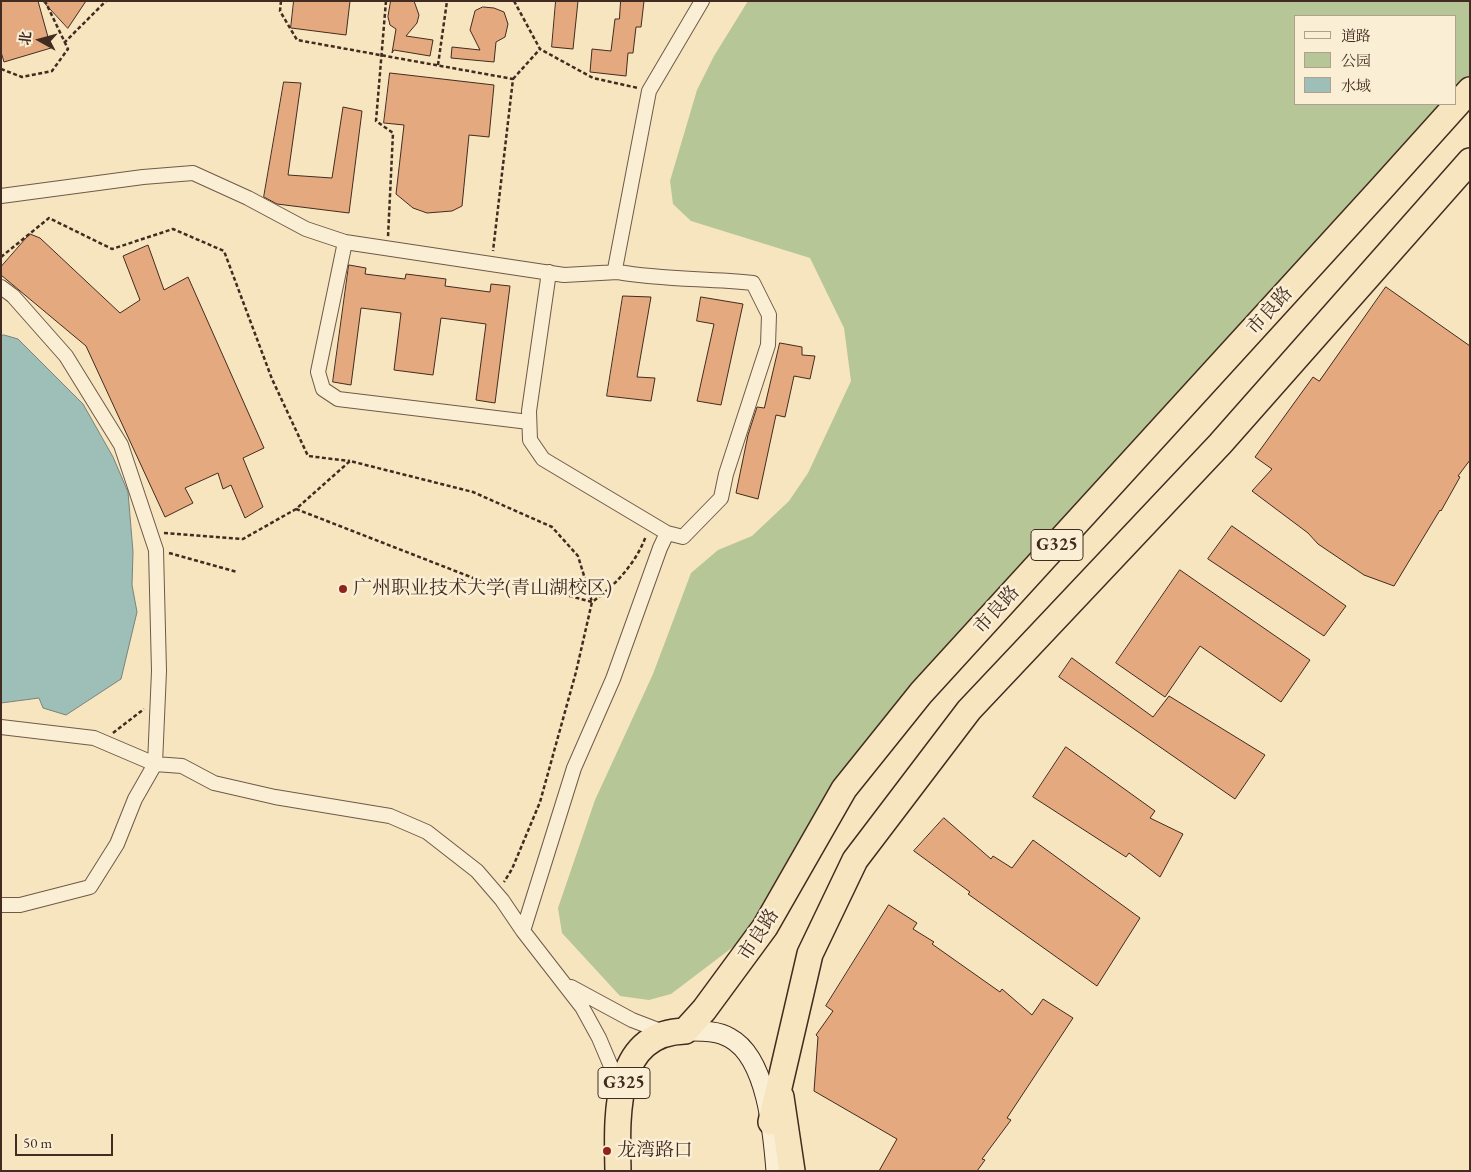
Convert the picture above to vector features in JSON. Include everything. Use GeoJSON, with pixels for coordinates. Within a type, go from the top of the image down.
{"type":"FeatureCollection","features":[{"type":"Feature","properties":{"kind":"highway","name":"市良路"},"geometry":{"type":"LineString","coordinates":[[618,1171],[617,1130],[621,1090],[629,1066],[640,1049],[652,1038],[675,1032],[710,1004],[765,927],[844,789],[921,693],[1381,190],[1470,90]]}},
{"type":"Feature","properties":{"kind":"highway","name":"G325"},"geometry":{"type":"LineString","coordinates":[[792,1171],[779,1082],[810,954],[855,860],[969,710],[1220,444],[1470,161]]}},
{"type":"Feature","properties":{"kind":"highway"},"geometry":{"type":"LineString","coordinates":[[771,1122],[779,1082]]}},
{"type":"Feature","properties":{"kind":"street"},"geometry":{"type":"LineString","coordinates":[[618,272],[615,269],[649,91],[702,1]]}},
{"type":"Feature","properties":{"kind":"street"},"geometry":{"type":"LineString","coordinates":[[1,196],[143,177],[193,173],[248,198],[306,229],[345,242],[549,272],[564,275],[618,272],[654,279],[753,283],[768,315],[768,345],[735,445],[721,498],[683,537],[667,532],[650,523],[543,459],[530,440],[529,410],[549,272]]}},
{"type":"Feature","properties":{"kind":"street"},"geometry":{"type":"LineString","coordinates":[[345,242],[318,372],[323,389],[338,399],[529,422]]}},
{"type":"Feature","properties":{"kind":"street"},"geometry":{"type":"LineString","coordinates":[[1,287],[13,296],[66,356],[121,445],[156,550],[158,699],[155,764],[135,799],[117,844],[90,887],[20,905],[1,905]]}},
{"type":"Feature","properties":{"kind":"street"},"geometry":{"type":"LineString","coordinates":[[523,931],[574,768],[614,678],[667,532]]}},
{"type":"Feature","properties":{"kind":"street"},"geometry":{"type":"LineString","coordinates":[[1,727],[60,733],[101,742],[155,764],[182,766],[214,783],[257,793],[390,816],[427,832],[477,871],[496,893],[564,983],[582,1007],[595,1030],[621,1090]]}},
{"type":"Feature","properties":{"kind":"street"},"geometry":{"type":"LineString","coordinates":[[564,983],[632,1020],[675,1032],[718,1034],[730,1037],[740,1046],[761,1082],[771,1122],[776,1171]]}},
{"type":"Feature","properties":{"kind":"path"},"geometry":{"type":"LineString","coordinates":[[1,69],[22,77],[52,71],[68,49],[45,1]]}},
{"type":"Feature","properties":{"kind":"path"},"geometry":{"type":"LineString","coordinates":[[64,43],[106,1]]}},
{"type":"Feature","properties":{"kind":"path"},"geometry":{"type":"LineString","coordinates":[[281,1],[280,10],[297,40],[513,79]]}},
{"type":"Feature","properties":{"kind":"path"},"geometry":{"type":"LineString","coordinates":[[386,1],[376,121],[393,134],[387,248]]}},
{"type":"Feature","properties":{"kind":"path"},"geometry":{"type":"LineString","coordinates":[[438,65],[447,1]]}},
{"type":"Feature","properties":{"kind":"path"},"geometry":{"type":"LineString","coordinates":[[514,1],[540,49],[593,78],[649,91]]}},
{"type":"Feature","properties":{"kind":"path"},"geometry":{"type":"LineString","coordinates":[[491,264],[513,79],[540,49]]}},
{"type":"Feature","properties":{"kind":"path"},"geometry":{"type":"LineString","coordinates":[[1,257],[49,218],[112,249],[173,229],[224,251],[272,380],[308,456],[350,461],[473,492],[552,527],[578,556],[592,602],[576,672],[540,802],[512,869],[496,893]]}},
{"type":"Feature","properties":{"kind":"path"},"geometry":{"type":"LineString","coordinates":[[150,532],[243,538],[296,509],[350,461]]}},
{"type":"Feature","properties":{"kind":"path"},"geometry":{"type":"LineString","coordinates":[[296,509],[499,588],[511,580],[592,602]]}},
{"type":"Feature","properties":{"kind":"path"},"geometry":{"type":"LineString","coordinates":[[592,602],[612,588],[630,565],[643,544],[650,523]]}},
{"type":"Feature","properties":{"kind":"path"},"geometry":{"type":"LineString","coordinates":[[156,550],[237,572]]}},
{"type":"Feature","properties":{"kind":"path"},"geometry":{"type":"LineString","coordinates":[[101,742],[158,699]]}},
{"type":"Feature","properties":{"kind":"green space"},"geometry":{"type":"Polygon","coordinates":[[[748,1],[1470,1],[1470,78],[1456,94],[1456,15],[1294,15],[1294,105],[1446,105],[876,738],[759,920],[733,947],[671,994],[649,1000],[620,996],[562,933],[558,908],[595,800],[653,674],[691,573],[718,550],[752,536],[789,501],[808,473],[851,381],[844,328],[810,258],[691,221],[673,204],[670,181],[697,90],[714,56],[748,1]]]}},
{"type":"Feature","properties":{"kind":"water"},"geometry":{"type":"Polygon","coordinates":[[[4,335],[18,339],[83,404],[113,457],[128,492],[133,552],[132,585],[137,612],[121,679],[66,715],[43,708],[39,698],[1,703],[1,336],[4,335]]]}},
{"type":"Feature","properties":{"kind":"building"},"geometry":{"type":"Polygon","coordinates":[[[1,1],[38,1],[51,48],[4,62],[1,52],[1,1]]]}},
{"type":"Feature","properties":{"kind":"building"},"geometry":{"type":"Polygon","coordinates":[[[43,1],[86,1],[68,28],[43,1]]]}},
{"type":"Feature","properties":{"kind":"building"},"geometry":{"type":"Polygon","coordinates":[[[294,1],[350,1],[346,35],[291,28],[294,1]]]}},
{"type":"Feature","properties":{"kind":"building"},"geometry":{"type":"Polygon","coordinates":[[[391,1],[414,1],[419,15],[417,23],[406,36],[433,40],[430,56],[394,50],[392,53],[396,29],[390,25],[388,17],[391,1]]]}},
{"type":"Feature","properties":{"kind":"building"},"geometry":{"type":"Polygon","coordinates":[[[556,1],[578,1],[573,49],[552,47],[556,1]]]}},
{"type":"Feature","properties":{"kind":"building"},"geometry":{"type":"Polygon","coordinates":[[[621,1],[644,1],[641,27],[636,27],[633,53],[628,53],[626,76],[590,72],[592,49],[611,51],[615,19],[619,19],[621,1]]]}},
{"type":"Feature","properties":{"kind":"building"},"geometry":{"type":"Polygon","coordinates":[[[483,7],[494,8],[504,12],[508,24],[505,37],[496,42],[494,62],[451,58],[452,47],[480,50],[470,30],[475,11],[483,7]]]}},
{"type":"Feature","properties":{"kind":"building"},"geometry":{"type":"Polygon","coordinates":[[[390,73],[494,85],[489,137],[469,135],[462,206],[452,211],[427,213],[413,208],[396,194],[404,125],[384,123],[390,73]]]}},
{"type":"Feature","properties":{"kind":"building"},"geometry":{"type":"Polygon","coordinates":[[[284,82],[301,83],[288,175],[332,178],[343,107],[362,111],[349,213],[277,204],[264,197],[284,82]]]}},
{"type":"Feature","properties":{"kind":"building"},"geometry":{"type":"Polygon","coordinates":[[[30,234],[40,238],[120,313],[140,300],[123,256],[148,245],[164,290],[188,277],[264,448],[243,458],[263,507],[245,518],[231,485],[223,489],[218,473],[185,488],[193,503],[165,517],[86,346],[1,275],[1,267],[30,234]]]}},
{"type":"Feature","properties":{"kind":"building"},"geometry":{"type":"Polygon","coordinates":[[[349,265],[366,268],[365,274],[405,279],[406,274],[446,279],[445,286],[490,292],[491,284],[510,286],[495,403],[476,400],[486,324],[441,318],[433,375],[394,370],[401,313],[361,308],[351,385],[333,382],[349,265]]]}},
{"type":"Feature","properties":{"kind":"building"},"geometry":{"type":"Polygon","coordinates":[[[1386,287],[1470,346],[1470,460],[1458,476],[1460,477],[1441,511],[1394,586],[1364,575],[1318,544],[1308,533],[1252,491],[1272,469],[1255,457],[1313,377],[1319,381],[1386,287]]]}},
{"type":"Feature","properties":{"kind":"building"},"geometry":{"type":"Polygon","coordinates":[[[623,296],[651,297],[637,377],[655,378],[651,401],[607,396],[623,296]]]}},
{"type":"Feature","properties":{"kind":"building"},"geometry":{"type":"Polygon","coordinates":[[[701,297],[743,304],[721,405],[697,401],[714,324],[697,321],[701,297]]]}},
{"type":"Feature","properties":{"kind":"building"},"geometry":{"type":"Polygon","coordinates":[[[780,343],[802,347],[802,355],[815,356],[810,379],[794,376],[785,417],[776,415],[758,499],[736,493],[748,435],[757,407],[764,408],[780,343]]]}},
{"type":"Feature","properties":{"kind":"building"},"geometry":{"type":"Polygon","coordinates":[[[1232,526],[1346,606],[1324,636],[1208,559],[1232,526]]]}},
{"type":"Feature","properties":{"kind":"building"},"geometry":{"type":"Polygon","coordinates":[[[1180,570],[1310,660],[1281,702],[1200,646],[1165,697],[1116,663],[1180,570]]]}},
{"type":"Feature","properties":{"kind":"building"},"geometry":{"type":"Polygon","coordinates":[[[1072,658],[1153,717],[1169,696],[1265,755],[1235,799],[1059,677],[1072,658]]]}},
{"type":"Feature","properties":{"kind":"building"},"geometry":{"type":"Polygon","coordinates":[[[1066,747],[1155,811],[1150,818],[1183,834],[1160,877],[1129,853],[1126,857],[1033,797],[1066,747]]]}},
{"type":"Feature","properties":{"kind":"building"},"geometry":{"type":"Polygon","coordinates":[[[944,818],[991,859],[993,856],[1012,868],[1033,840],[1140,918],[1097,986],[968,894],[970,892],[914,851],[944,818]]]}},
{"type":"Feature","properties":{"kind":"building"},"geometry":{"type":"Polygon","coordinates":[[[889,905],[917,923],[913,929],[934,942],[932,944],[1000,992],[1002,989],[1032,1015],[1043,999],[1073,1018],[1007,1118],[1011,1120],[982,1159],[985,1160],[977,1171],[879,1171],[897,1139],[814,1091],[818,1037],[816,1035],[833,1011],[826,1006],[889,905]]]}},
{"type":"Feature","properties":{"kind":"place","name":"广州职业技术大学(青山湖校区)"},"geometry":{"type":"Point","coordinates":[343,589]}},
{"type":"Feature","properties":{"kind":"place","name":"龙湾路口"},"geometry":{"type":"Point","coordinates":[607,1151]}}]}
